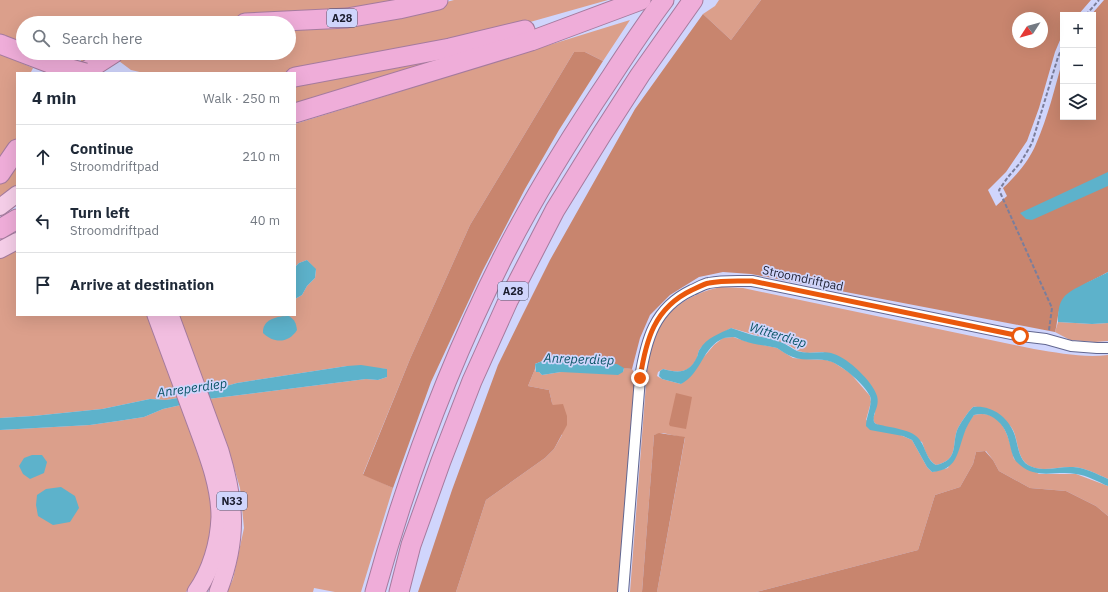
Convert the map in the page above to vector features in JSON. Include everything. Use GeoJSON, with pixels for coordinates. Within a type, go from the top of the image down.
{"type":"FeatureCollection","features":[{"type":"Feature","properties":{"kind":"highway","name":"A28"},"geometry":{"type":"LineString","coordinates":[[296,20],[347,18],[399,9],[438,0]]}},
{"type":"Feature","properties":{"kind":"highway"},"geometry":{"type":"LineString","coordinates":[[296,77],[450,48],[641,0]]}},
{"type":"Feature","properties":{"kind":"highway"},"geometry":{"type":"LineString","coordinates":[[296,113],[531,41],[641,0]]}},
{"type":"Feature","properties":{"kind":"highway","name":"A28"},"geometry":{"type":"LineString","coordinates":[[375,592],[390,537],[414,466],[439,400],[463,343],[504,257],[577,127],[664,0]]}},
{"type":"Feature","properties":{"kind":"highway","name":"A28"},"geometry":{"type":"LineString","coordinates":[[399,592],[411,545],[441,461],[472,381],[508,300],[555,210],[640,75],[693,0]]}},
{"type":"Feature","properties":{"kind":"highway"},"geometry":{"type":"LineString","coordinates":[[0,44],[16,50]]}},
{"type":"Feature","properties":{"kind":"highway"},"geometry":{"type":"LineString","coordinates":[[42,60],[80,72]]}},
{"type":"Feature","properties":{"kind":"highway"},"geometry":{"type":"LineString","coordinates":[[86,72],[104,60]]}},
{"type":"Feature","properties":{"kind":"highway"},"geometry":{"type":"LineString","coordinates":[[0,174],[16,150]]}},
{"type":"Feature","properties":{"kind":"highway"},"geometry":{"type":"LineString","coordinates":[[0,229],[16,220]]}},
{"type":"Feature","properties":{"kind":"highway","name":"N33"},"geometry":{"type":"LineString","coordinates":[[156,316],[188,383],[199,413],[227,473],[232,496],[233,533],[230,555],[218,592]]}},
{"type":"Feature","properties":{"kind":"highway","name":"N33"},"geometry":{"type":"LineString","coordinates":[[170,316],[188,383]]}},
{"type":"Feature","properties":{"kind":"highway","name":"N33"},"geometry":{"type":"LineString","coordinates":[[196,592],[210,566],[217,544],[220,518],[218,495],[199,413]]}},
{"type":"Feature","properties":{"kind":"main road"},"geometry":{"type":"LineString","coordinates":[[0,207],[16,195]]}},
{"type":"Feature","properties":{"kind":"main road"},"geometry":{"type":"LineString","coordinates":[[0,250],[16,242]]}},
{"type":"Feature","properties":{"kind":"street","name":"Stroomdriftpad"},"geometry":{"type":"LineString","coordinates":[[623,592],[640,378],[643,360],[650,335],[656,321],[664,310],[676,299],[687,292],[707,283],[752,281],[1020,336],[1046,339],[1071,346],[1108,348]]}},
{"type":"Feature","properties":{"kind":"path"},"geometry":{"type":"LineString","coordinates":[[1089,12],[1099,0]]}},
{"type":"Feature","properties":{"kind":"path"},"geometry":{"type":"LineString","coordinates":[[1046,339],[1051,324],[1052,308],[999,190],[1021,162],[1032,143],[1062,48]]}},
{"type":"Feature","properties":{"kind":"shaded area"},"geometry":{"type":"Polygon","coordinates":[[[0,0],[423,0],[301,18],[296,18],[296,16],[16,16],[16,45],[0,39],[0,0]]]}},
{"type":"Feature","properties":{"kind":"shaded area"},"geometry":{"type":"Polygon","coordinates":[[[454,0],[608,0],[467,40],[291,72],[140,72],[131,70],[119,61],[296,60],[296,26],[435,5],[454,0]]]}},
{"type":"Feature","properties":{"kind":"shaded area"},"geometry":{"type":"Polygon","coordinates":[[[719,0],[761,0],[731,40],[703,14],[715,6],[719,0]]]}},
{"type":"Feature","properties":{"kind":"shaded area"},"geometry":{"type":"Polygon","coordinates":[[[761,0],[1091,0],[1081,12],[1060,12],[1060,40],[1027,141],[1006,172],[988,190],[996,206],[1007,196],[1003,188],[1022,168],[1036,144],[1048,113],[1060,70],[1060,120],[1096,120],[1096,12],[1094,12],[1104,0],[1108,0],[1108,272],[1081,287],[1064,301],[1059,310],[1055,332],[751,274],[723,272],[699,277],[670,295],[650,315],[640,338],[632,369],[545,360],[535,364],[535,369],[528,386],[549,390],[553,405],[563,404],[567,416],[567,425],[554,449],[545,458],[486,500],[456,592],[418,592],[452,490],[498,365],[550,260],[635,109],[703,14],[731,40],[761,0]]]}},
{"type":"Feature","properties":{"kind":"shaded area"},"geometry":{"type":"Polygon","coordinates":[[[630,20],[603,61],[585,52],[574,52],[470,225],[410,359],[363,474],[393,488],[361,592],[335,592],[314,588],[313,592],[227,592],[233,579],[244,528],[240,488],[226,441],[208,399],[366,379],[378,380],[387,377],[387,369],[347,366],[237,383],[205,392],[176,316],[296,316],[296,298],[302,295],[307,286],[315,278],[316,270],[307,260],[296,266],[296,124],[630,20]]]}},
{"type":"Feature","properties":{"kind":"shaded area"},"geometry":{"type":"Polygon","coordinates":[[[574,52],[585,52],[603,61],[559,130],[525,189],[483,270],[431,382],[393,488],[363,475],[410,359],[470,225],[574,52]]]}},
{"type":"Feature","properties":{"kind":"shaded area"},"geometry":{"type":"Polygon","coordinates":[[[0,54],[33,68],[31,72],[16,72],[16,143],[0,167],[0,54]]]}},
{"type":"Feature","properties":{"kind":"shaded area"},"geometry":{"type":"Polygon","coordinates":[[[445,58],[296,108],[296,87],[445,58]]]}},
{"type":"Feature","properties":{"kind":"shaded area"},"geometry":{"type":"Polygon","coordinates":[[[81,60],[93,60],[72,72],[81,60]]]}},
{"type":"Feature","properties":{"kind":"shaded area"},"geometry":{"type":"Polygon","coordinates":[[[16,158],[16,189],[0,201],[0,182],[16,158]]]}},
{"type":"Feature","properties":{"kind":"shaded area"},"geometry":{"type":"Polygon","coordinates":[[[16,248],[16,316],[150,316],[178,398],[166,400],[150,399],[102,409],[0,418],[0,256],[16,248]]]}},
{"type":"Feature","properties":{"kind":"shaded area"},"geometry":{"type":"Polygon","coordinates":[[[720,287],[743,288],[1034,349],[1081,355],[1108,355],[1108,479],[1078,468],[1068,467],[1038,469],[1028,465],[1021,456],[1012,428],[1002,420],[978,407],[973,407],[958,428],[952,455],[944,463],[936,465],[929,458],[922,442],[874,422],[873,418],[875,413],[870,384],[823,352],[807,353],[798,351],[787,344],[731,328],[702,347],[694,363],[687,370],[674,371],[663,369],[658,372],[657,376],[662,379],[681,384],[714,345],[723,338],[733,337],[777,348],[793,358],[826,360],[833,362],[850,373],[870,396],[871,402],[866,420],[912,440],[927,467],[932,472],[948,468],[969,421],[974,415],[984,414],[992,416],[1003,426],[1010,442],[1014,459],[1039,474],[1076,474],[1108,486],[1108,516],[1096,506],[1066,491],[1030,488],[999,471],[986,451],[976,452],[973,464],[960,487],[935,495],[918,550],[756,592],[657,592],[685,438],[663,433],[654,435],[642,592],[630,592],[647,371],[652,344],[664,320],[679,305],[698,294],[720,287]]]}},
{"type":"Feature","properties":{"kind":"shaded area"},"geometry":{"type":"Polygon","coordinates":[[[1058,322],[1092,324],[1108,323],[1108,341],[1095,342],[1070,340],[1055,332],[1058,322]]]}},
{"type":"Feature","properties":{"kind":"shaded area"},"geometry":{"type":"Polygon","coordinates":[[[624,368],[632,369],[635,374],[618,592],[456,592],[486,500],[545,458],[554,449],[562,435],[549,390],[528,386],[535,369],[536,372],[539,372],[542,375],[561,372],[623,372],[624,368]]]}},
{"type":"Feature","properties":{"kind":"shaded area"},"geometry":{"type":"Polygon","coordinates":[[[676,393],[692,397],[686,429],[670,426],[669,424],[676,393]]]}},
{"type":"Feature","properties":{"kind":"shaded area"},"geometry":{"type":"Polygon","coordinates":[[[181,405],[197,443],[205,467],[209,483],[212,516],[208,548],[203,564],[186,592],[0,592],[0,430],[90,425],[144,417],[163,409],[181,405]]]}},
{"type":"Feature","properties":{"kind":"shaded area"},"geometry":{"type":"Polygon","coordinates":[[[659,433],[685,437],[657,592],[642,592],[654,435],[659,433]]]}},
{"type":"Feature","properties":{"kind":"shaded area"},"geometry":{"type":"Polygon","coordinates":[[[985,451],[993,460],[999,471],[1030,488],[1066,491],[1096,506],[1108,516],[1108,592],[756,592],[918,550],[935,495],[960,487],[973,464],[976,452],[985,451]]]}},
{"type":"Feature","properties":{"kind":"water"},"geometry":{"type":"Polygon","coordinates":[[[1108,172],[1108,186],[1032,220],[1026,219],[1020,213],[1108,172]]]}},
{"type":"Feature","properties":{"kind":"water"},"geometry":{"type":"Polygon","coordinates":[[[307,260],[316,269],[315,278],[307,286],[302,295],[296,298],[296,266],[307,260]]]}},
{"type":"Feature","properties":{"kind":"water"},"geometry":{"type":"Polygon","coordinates":[[[1108,272],[1108,323],[1092,324],[1058,322],[1059,306],[1067,294],[1108,272]]]}},
{"type":"Feature","properties":{"kind":"water"},"geometry":{"type":"Polygon","coordinates":[[[289,316],[295,322],[297,330],[290,338],[286,340],[276,340],[267,337],[263,333],[263,328],[268,321],[289,316]]]}},
{"type":"Feature","properties":{"kind":"water","name":"Witterdiep"},"geometry":{"type":"Polygon","coordinates":[[[731,328],[781,342],[797,351],[806,353],[825,352],[840,356],[846,360],[859,371],[875,390],[878,400],[874,422],[876,424],[897,428],[916,436],[922,443],[932,462],[936,465],[944,463],[949,459],[952,455],[958,428],[973,407],[980,407],[998,413],[1007,421],[1014,433],[1020,455],[1028,465],[1039,469],[1073,467],[1082,469],[1108,479],[1108,486],[1080,475],[1069,473],[1047,474],[1027,470],[1016,461],[1013,456],[1008,437],[1001,424],[994,418],[982,414],[974,415],[965,431],[955,460],[947,468],[932,472],[927,467],[912,440],[903,436],[870,430],[866,426],[871,402],[870,396],[859,381],[842,368],[832,362],[798,358],[777,348],[743,341],[734,337],[724,338],[711,347],[698,367],[688,379],[681,384],[662,379],[659,376],[660,371],[663,369],[683,371],[690,367],[694,363],[699,350],[706,342],[714,336],[731,328]]]}},
{"type":"Feature","properties":{"kind":"water"},"geometry":{"type":"Polygon","coordinates":[[[545,360],[553,362],[617,364],[624,368],[623,372],[618,375],[561,372],[542,375],[539,372],[536,372],[535,364],[545,360]]]}},
{"type":"Feature","properties":{"kind":"water"},"geometry":{"type":"Polygon","coordinates":[[[361,365],[387,369],[387,377],[378,380],[366,379],[208,399],[205,392],[237,383],[361,365]]]}},
{"type":"Feature","properties":{"kind":"water"},"geometry":{"type":"Polygon","coordinates":[[[178,398],[181,405],[163,409],[144,417],[90,425],[0,430],[0,418],[102,409],[150,399],[166,400],[178,398]]]}},
{"type":"Feature","properties":{"kind":"water"},"geometry":{"type":"Polygon","coordinates":[[[32,455],[42,455],[47,462],[44,473],[30,479],[23,474],[19,466],[24,458],[32,455]]]}},
{"type":"Feature","properties":{"kind":"water"},"geometry":{"type":"Polygon","coordinates":[[[61,487],[75,496],[79,508],[70,522],[53,525],[38,516],[36,505],[37,495],[46,489],[61,487]]]}},
{"type":"Feature","properties":{"kind":"route"},"geometry":{"type":"LineString","coordinates":[[640,378],[646,345],[656,321],[664,310],[676,299],[707,283],[752,281],[1020,336]]}},
{"type":"Feature","properties":{"kind":"water label","name":"Anreperdiep"},"geometry":{"type":"Point","coordinates":[579,359]}},
{"type":"Feature","properties":{"kind":"water label","name":"Anreperdiep"},"geometry":{"type":"Point","coordinates":[192,388]}}]}
